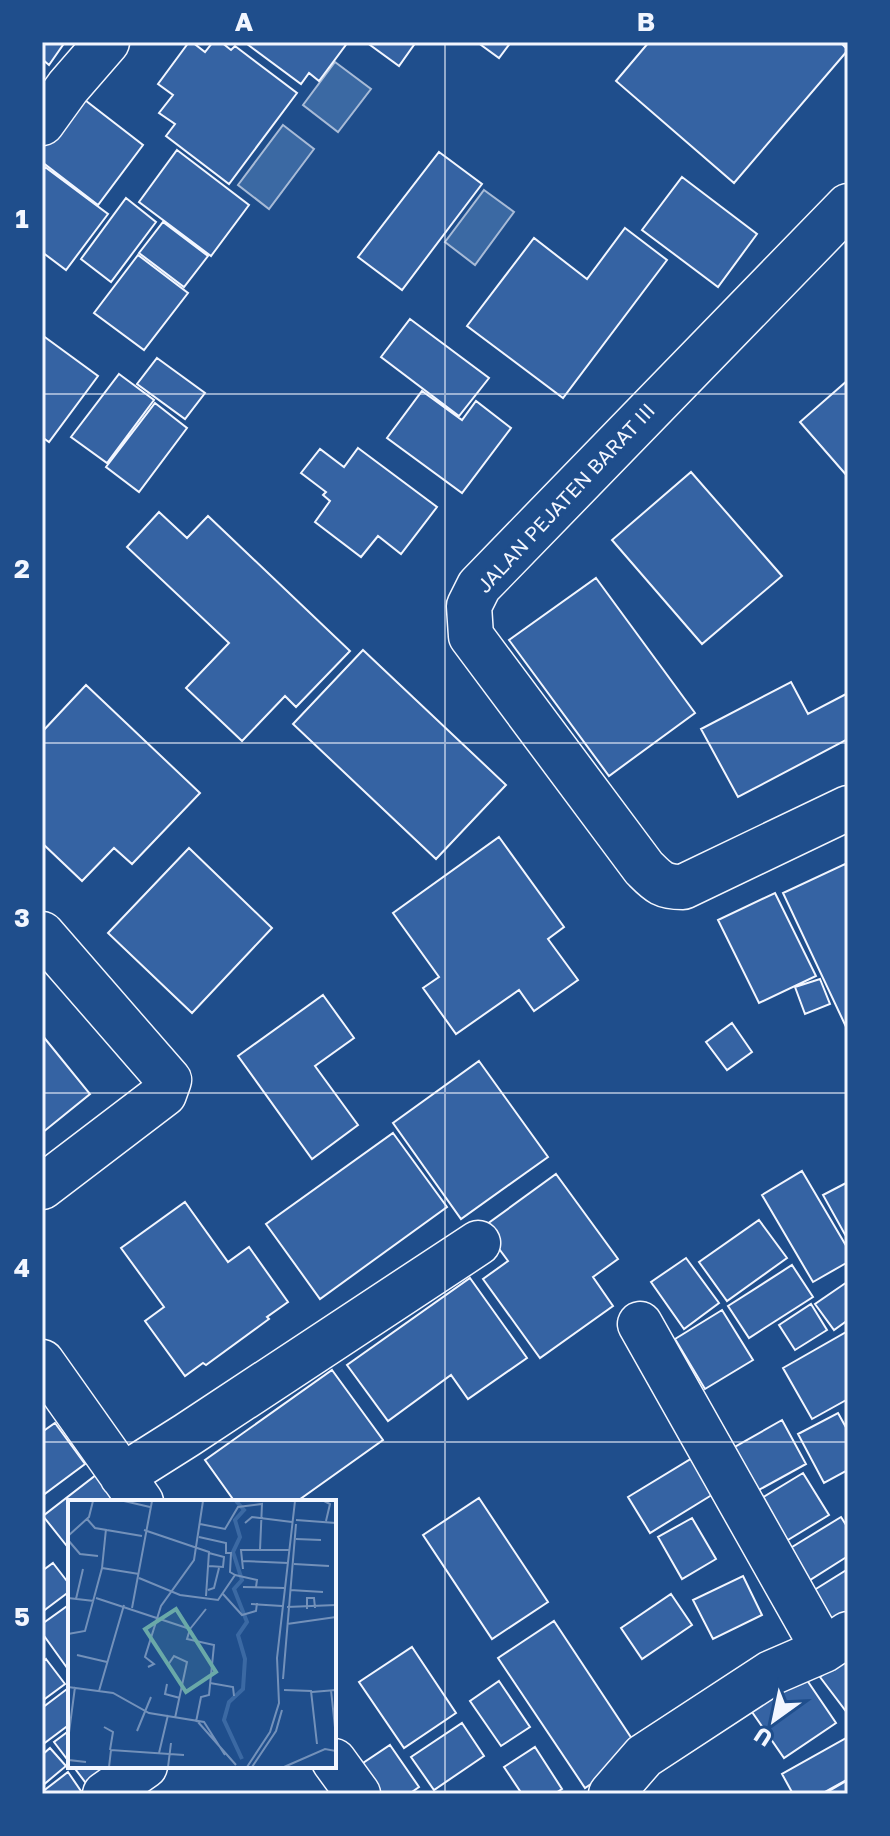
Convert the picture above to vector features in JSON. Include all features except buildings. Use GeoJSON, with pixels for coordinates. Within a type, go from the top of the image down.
{"type":"FeatureCollection","features":[{"type":"Feature","properties":{"kind":"street"},"geometry":{"type":"LineString","coordinates":[[42,123],[55,82],[107,42]]}},
{"type":"Feature","properties":{"kind":"street","name":"JALAN PEJATEN BARAT III"},"geometry":{"type":"LineString","coordinates":[[848,206],[479,586],[469,606],[471,636],[644,868],[659,883],[683,887],[848,808]]}},
{"type":"Feature","properties":{"kind":"street"},"geometry":{"type":"LineString","coordinates":[[42,934],[169,1080],[164,1094],[42,1187]]}},
{"type":"Feature","properties":{"kind":"street"},"geometry":{"type":"LineString","coordinates":[[42,1362],[131,1489],[187,1435],[478,1243]]}},
{"type":"Feature","properties":{"kind":"street"},"geometry":{"type":"LineString","coordinates":[[611,1794],[644,1756],[771,1673],[836,1642],[640,1324]]}},
{"type":"Feature","properties":{"kind":"street"},"geometry":{"type":"LineString","coordinates":[[336,1764],[358,1794]]}},
{"type":"Feature","properties":{"kind":"street"},"geometry":{"type":"LineString","coordinates":[[105,1794],[142,1768]]}},
{"type":"Feature","properties":{"kind":"water"},"geometry":{"type":"Polygon","coordinates":[[[335,62],[371,89],[338,132],[303,105],[335,62]]]}},
{"type":"Feature","properties":{"kind":"water"},"geometry":{"type":"Polygon","coordinates":[[[283,125],[314,149],[269,209],[238,185],[283,125]]]}},
{"type":"Feature","properties":{"kind":"water"},"geometry":{"type":"Polygon","coordinates":[[[484,190],[514,212],[475,265],[445,242],[484,190]]]}}]}
